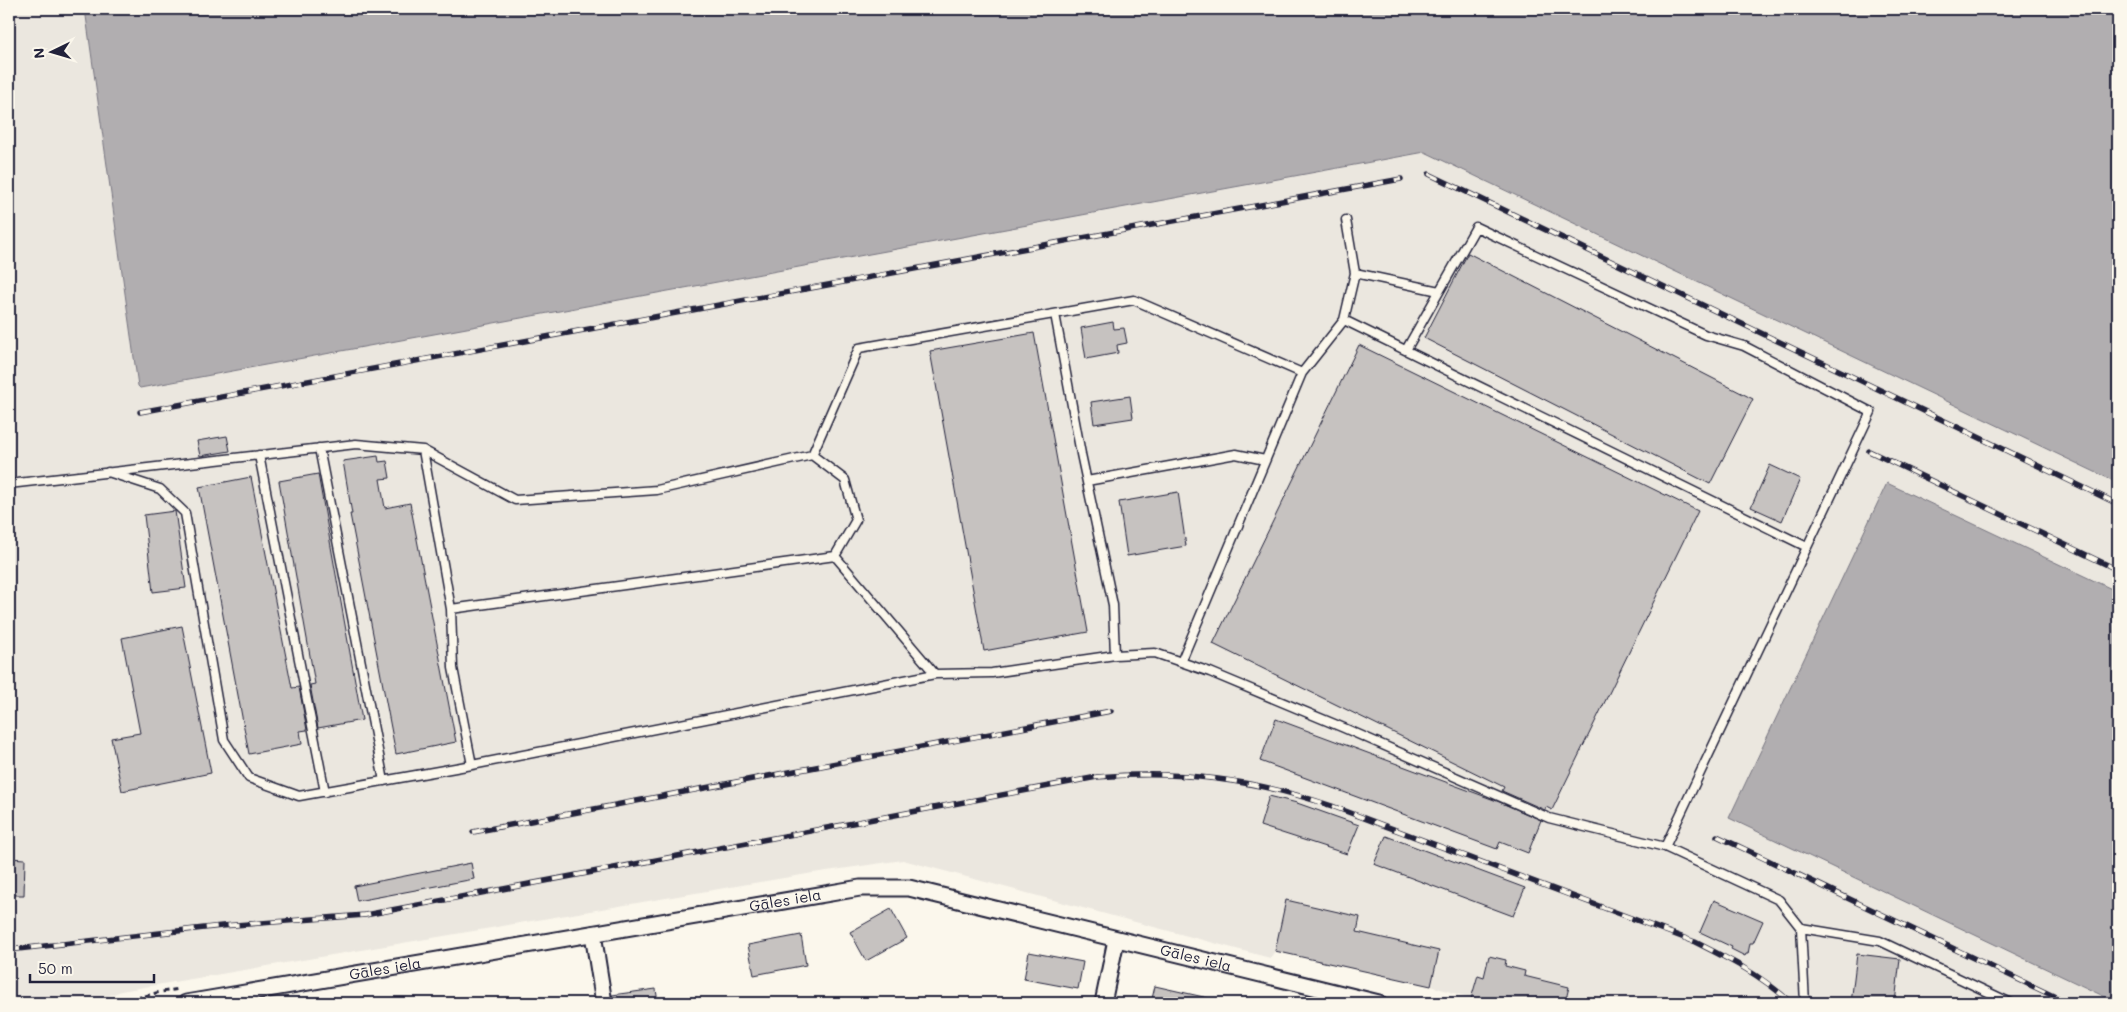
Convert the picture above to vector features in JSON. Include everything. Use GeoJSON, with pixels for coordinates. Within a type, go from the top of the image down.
{"type":"FeatureCollection","features":[{"type":"Feature","properties":{"kind":"street","name":"Gāles iela"},"geometry":{"type":"LineString","coordinates":[[186,1003],[246,998],[593,934],[860,888],[909,888],[1379,1003]]}},
{"type":"Feature","properties":{"kind":"street"},"geometry":{"type":"LineString","coordinates":[[593,934],[604,1003]]}},
{"type":"Feature","properties":{"kind":"street"},"geometry":{"type":"LineString","coordinates":[[1103,1003],[1116,940]]}},
{"type":"Feature","properties":{"kind":"lane"},"geometry":{"type":"LineString","coordinates":[[1180,662],[1302,372],[1344,320],[1355,273],[1346,220]]}},
{"type":"Feature","properties":{"kind":"lane"},"geometry":{"type":"LineString","coordinates":[[1406,350],[1476,227],[1706,335],[1744,346],[1871,412],[1664,847]]}},
{"type":"Feature","properties":{"kind":"lane"},"geometry":{"type":"LineString","coordinates":[[1355,273],[1439,291]]}},
{"type":"Feature","properties":{"kind":"lane"},"geometry":{"type":"LineString","coordinates":[[812,456],[859,348],[1134,300],[1302,372]]}},
{"type":"Feature","properties":{"kind":"lane"},"geometry":{"type":"LineString","coordinates":[[1055,314],[1113,605],[1115,655]]}},
{"type":"Feature","properties":{"kind":"lane"},"geometry":{"type":"LineString","coordinates":[[1344,320],[1807,546]]}},
{"type":"Feature","properties":{"kind":"lane"},"geometry":{"type":"LineString","coordinates":[[9,484],[356,444],[423,450],[515,500],[657,490],[812,456],[845,480],[856,520],[835,556]]}},
{"type":"Feature","properties":{"kind":"lane"},"geometry":{"type":"LineString","coordinates":[[319,448],[384,781]]}},
{"type":"Feature","properties":{"kind":"lane"},"geometry":{"type":"LineString","coordinates":[[423,450],[451,609],[453,668],[472,766]]}},
{"type":"Feature","properties":{"kind":"lane"},"geometry":{"type":"LineString","coordinates":[[1087,481],[1236,454],[1265,460]]}},
{"type":"Feature","properties":{"kind":"lane"},"geometry":{"type":"LineString","coordinates":[[259,455],[325,792]]}},
{"type":"Feature","properties":{"kind":"lane"},"geometry":{"type":"LineString","coordinates":[[108,472],[160,489],[185,513],[224,740],[249,778],[299,796],[472,766],[935,674],[992,673],[1115,655],[1155,653],[1210,672],[1344,728],[1549,818],[1664,847],[1779,900],[1801,928],[1805,1003]]}},
{"type":"Feature","properties":{"kind":"lane"},"geometry":{"type":"LineString","coordinates":[[451,609],[835,556]]}},
{"type":"Feature","properties":{"kind":"lane"},"geometry":{"type":"LineString","coordinates":[[835,556],[935,674]]}},
{"type":"Feature","properties":{"kind":"lane"},"geometry":{"type":"LineString","coordinates":[[1801,928],[1880,941],[2011,1003]]}},
{"type":"Feature","properties":{"kind":"shaded area"},"geometry":{"type":"Polygon","coordinates":[[[9,9],[85,9],[138,386],[140,388],[1425,152],[2118,483],[2118,592],[1887,484],[1729,818],[2117,1003],[1487,1003],[1431,986],[1275,951],[1270,958],[903,860],[813,873],[121,991],[106,997],[63,1003],[9,1003],[9,9]]]}},
{"type":"Feature","properties":{"kind":"shaded area"},"geometry":{"type":"Polygon","coordinates":[[[85,9],[2118,9],[2118,483],[1425,152],[140,388],[138,386],[85,9]]]}},
{"type":"Feature","properties":{"kind":"shaded area"},"geometry":{"type":"Polygon","coordinates":[[[1887,483],[2118,592],[2118,1003],[1729,818],[1887,483]]]}},
{"type":"Feature","properties":{"kind":"building"},"geometry":{"type":"Polygon","coordinates":[[[1468,253],[1753,399],[1710,484],[1424,338],[1468,253]]]}},
{"type":"Feature","properties":{"kind":"building"},"geometry":{"type":"Polygon","coordinates":[[[1113,322],[1114,329],[1124,328],[1127,343],[1117,345],[1118,353],[1086,359],[1081,328],[1113,322]]]}},
{"type":"Feature","properties":{"kind":"building"},"geometry":{"type":"Polygon","coordinates":[[[1034,333],[1088,632],[984,651],[930,351],[1034,333]]]}},
{"type":"Feature","properties":{"kind":"building"},"geometry":{"type":"Polygon","coordinates":[[[1359,345],[1698,511],[1552,810],[1546,807],[1545,810],[1502,791],[1504,787],[1213,644],[1359,345]]]}},
{"type":"Feature","properties":{"kind":"building"},"geometry":{"type":"Polygon","coordinates":[[[1130,396],[1133,418],[1094,424],[1091,402],[1130,396]]]}},
{"type":"Feature","properties":{"kind":"building"},"geometry":{"type":"Polygon","coordinates":[[[227,436],[230,451],[200,456],[197,441],[227,436]]]}},
{"type":"Feature","properties":{"kind":"building"},"geometry":{"type":"Polygon","coordinates":[[[378,456],[379,462],[387,461],[390,478],[380,479],[385,508],[410,503],[456,742],[396,754],[350,514],[352,514],[343,461],[378,456]]]}},
{"type":"Feature","properties":{"kind":"building"},"geometry":{"type":"Polygon","coordinates":[[[1770,465],[1800,479],[1782,521],[1751,507],[1770,465]]]}},
{"type":"Feature","properties":{"kind":"building"},"geometry":{"type":"Polygon","coordinates":[[[318,474],[362,720],[318,728],[310,685],[315,684],[279,481],[318,474]]]}},
{"type":"Feature","properties":{"kind":"building"},"geometry":{"type":"Polygon","coordinates":[[[251,477],[292,688],[299,687],[307,730],[300,731],[302,744],[249,754],[199,487],[251,477]]]}},
{"type":"Feature","properties":{"kind":"building"},"geometry":{"type":"Polygon","coordinates":[[[1178,492],[1186,546],[1127,556],[1119,502],[1178,492]]]}},
{"type":"Feature","properties":{"kind":"building"},"geometry":{"type":"Polygon","coordinates":[[[175,511],[186,588],[153,592],[144,515],[175,511]]]}},
{"type":"Feature","properties":{"kind":"building"},"geometry":{"type":"Polygon","coordinates":[[[182,626],[211,773],[122,791],[111,738],[140,733],[122,638],[182,626]]]}},
{"type":"Feature","properties":{"kind":"building"},"geometry":{"type":"Polygon","coordinates":[[[1276,719],[1497,801],[1541,820],[1528,853],[1500,842],[1497,849],[1260,761],[1276,719]]]}},
{"type":"Feature","properties":{"kind":"building"},"geometry":{"type":"Polygon","coordinates":[[[1269,796],[1297,803],[1359,825],[1347,854],[1260,826],[1269,796]]]}},
{"type":"Feature","properties":{"kind":"building"},"geometry":{"type":"Polygon","coordinates":[[[1386,836],[1525,888],[1513,916],[1374,864],[1386,836]]]}},
{"type":"Feature","properties":{"kind":"building"},"geometry":{"type":"Polygon","coordinates":[[[9,858],[25,859],[24,895],[9,895],[9,858]]]}},
{"type":"Feature","properties":{"kind":"building"},"geometry":{"type":"Polygon","coordinates":[[[471,863],[474,879],[357,901],[354,886],[471,863]]]}},
{"type":"Feature","properties":{"kind":"building"},"geometry":{"type":"Polygon","coordinates":[[[1286,900],[1360,917],[1357,932],[1439,951],[1431,986],[1275,951],[1286,900]]]}},
{"type":"Feature","properties":{"kind":"building"},"geometry":{"type":"Polygon","coordinates":[[[1714,900],[1763,921],[1753,943],[1750,943],[1748,954],[1745,956],[1731,949],[1732,947],[1700,932],[1714,900]]]}},
{"type":"Feature","properties":{"kind":"building"},"geometry":{"type":"Polygon","coordinates":[[[891,909],[907,938],[866,961],[850,932],[891,909]]]}},
{"type":"Feature","properties":{"kind":"building"},"geometry":{"type":"Polygon","coordinates":[[[801,935],[806,965],[754,975],[748,945],[801,935]]]}},
{"type":"Feature","properties":{"kind":"building"},"geometry":{"type":"Polygon","coordinates":[[[1029,952],[1083,962],[1078,989],[1024,979],[1029,952]]]}},
{"type":"Feature","properties":{"kind":"building"},"geometry":{"type":"Polygon","coordinates":[[[1857,954],[1900,959],[1895,1003],[1851,1003],[1857,954]]]}},
{"type":"Feature","properties":{"kind":"building"},"geometry":{"type":"Polygon","coordinates":[[[1489,956],[1506,960],[1505,966],[1525,971],[1524,976],[1569,987],[1565,1003],[1487,1003],[1471,999],[1478,975],[1484,977],[1489,956]]]}},
{"type":"Feature","properties":{"kind":"building"},"geometry":{"type":"Polygon","coordinates":[[[1155,986],[1208,998],[1207,1003],[1151,1003],[1155,986]]]}},
{"type":"Feature","properties":{"kind":"building"},"geometry":{"type":"Polygon","coordinates":[[[656,989],[658,1003],[613,1003],[612,995],[656,989]]]}},
{"type":"Feature","properties":{"kind":"railway"},"geometry":{"type":"LineString","coordinates":[[1429,174],[2118,504]]}},
{"type":"Feature","properties":{"kind":"railway"},"geometry":{"type":"LineString","coordinates":[[140,412],[1401,179]]}},
{"type":"Feature","properties":{"kind":"railway"},"geometry":{"type":"LineString","coordinates":[[1869,451],[2118,570]]}},
{"type":"Feature","properties":{"kind":"railway"},"geometry":{"type":"LineString","coordinates":[[473,832],[1111,711]]}},
{"type":"Feature","properties":{"kind":"railway"},"geometry":{"type":"LineString","coordinates":[[9,950],[222,926],[365,915],[1097,777],[1158,775],[1187,776],[1245,783],[1274,789],[1332,806],[1695,942],[1757,976],[1791,1003]]}},
{"type":"Feature","properties":{"kind":"railway"},"geometry":{"type":"LineString","coordinates":[[1717,836],[2068,1003]]}}]}
